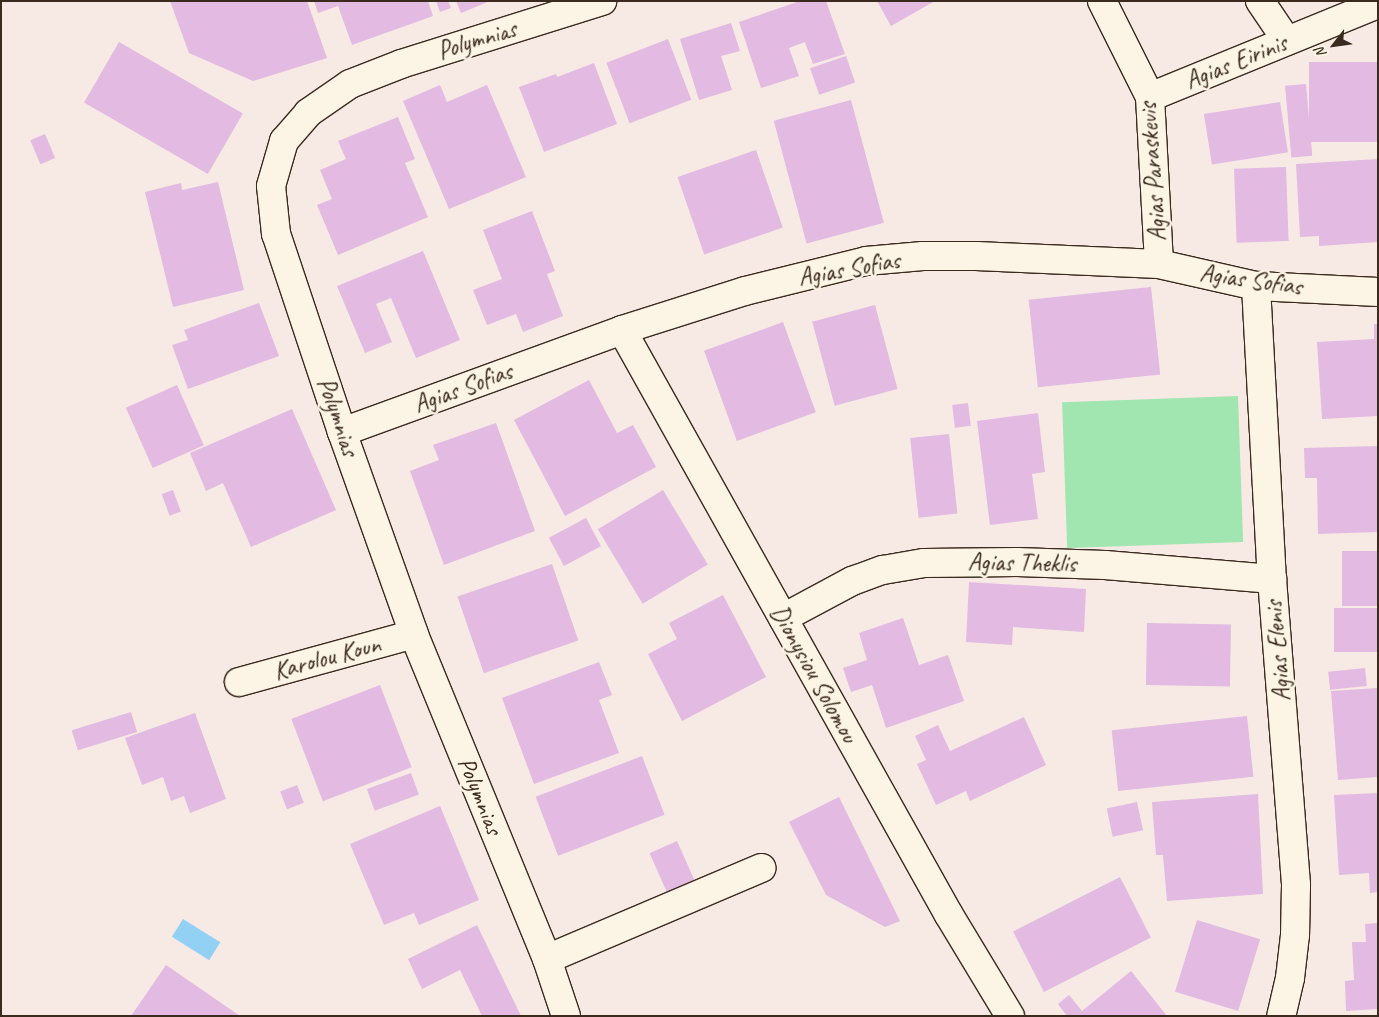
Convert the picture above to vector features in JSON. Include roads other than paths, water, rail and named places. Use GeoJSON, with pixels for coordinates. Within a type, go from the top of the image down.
{"type":"FeatureCollection","features":[{"type":"Feature","properties":{"kind":"street","name":"Polymnias"},"geometry":{"type":"LineString","coordinates":[[566,1016],[547,959],[414,634],[342,432],[276,234],[272,186],[284,141],[308,113],[350,84],[401,64],[602,1]]}},
{"type":"Feature","properties":{"kind":"street","name":"Agias Paraskevis"},"geometry":{"type":"LineString","coordinates":[[1102,1],[1150,97],[1159,264]]}},
{"type":"Feature","properties":{"kind":"street"},"geometry":{"type":"LineString","coordinates":[[1260,1],[1287,41]]}},
{"type":"Feature","properties":{"kind":"street","name":"Agias Eirinis"},"geometry":{"type":"LineString","coordinates":[[1150,97],[1378,4]]}},
{"type":"Feature","properties":{"kind":"street","name":"Agias Sofias"},"geometry":{"type":"LineString","coordinates":[[342,432],[622,330],[744,291],[866,261],[923,256],[976,256],[1159,264],[1256,286],[1378,292]]}},
{"type":"Feature","properties":{"kind":"street","name":"Agias Elenis"},"geometry":{"type":"LineString","coordinates":[[1256,286],[1272,579],[1296,885],[1294,944],[1290,978],[1281,1016]]}},
{"type":"Feature","properties":{"kind":"street","name":"Dionysiou Solomou"},"geometry":{"type":"LineString","coordinates":[[622,330],[949,915],[1010,1016]]}},
{"type":"Feature","properties":{"kind":"street","name":"Agias Theklis"},"geometry":{"type":"LineString","coordinates":[[783,618],[852,581],[883,570],[924,563],[1018,562],[1105,565],[1272,579]]}},
{"type":"Feature","properties":{"kind":"street","name":"Karolou Koun"},"geometry":{"type":"LineString","coordinates":[[239,682],[414,634]]}},
{"type":"Feature","properties":{"kind":"street"},"geometry":{"type":"LineString","coordinates":[[547,959],[761,868]]}},
{"type":"Feature","properties":{"kind":"water"},"geometry":{"type":"Polygon","coordinates":[[[183,919],[220,942],[209,960],[172,937],[183,919]]]}}]}
